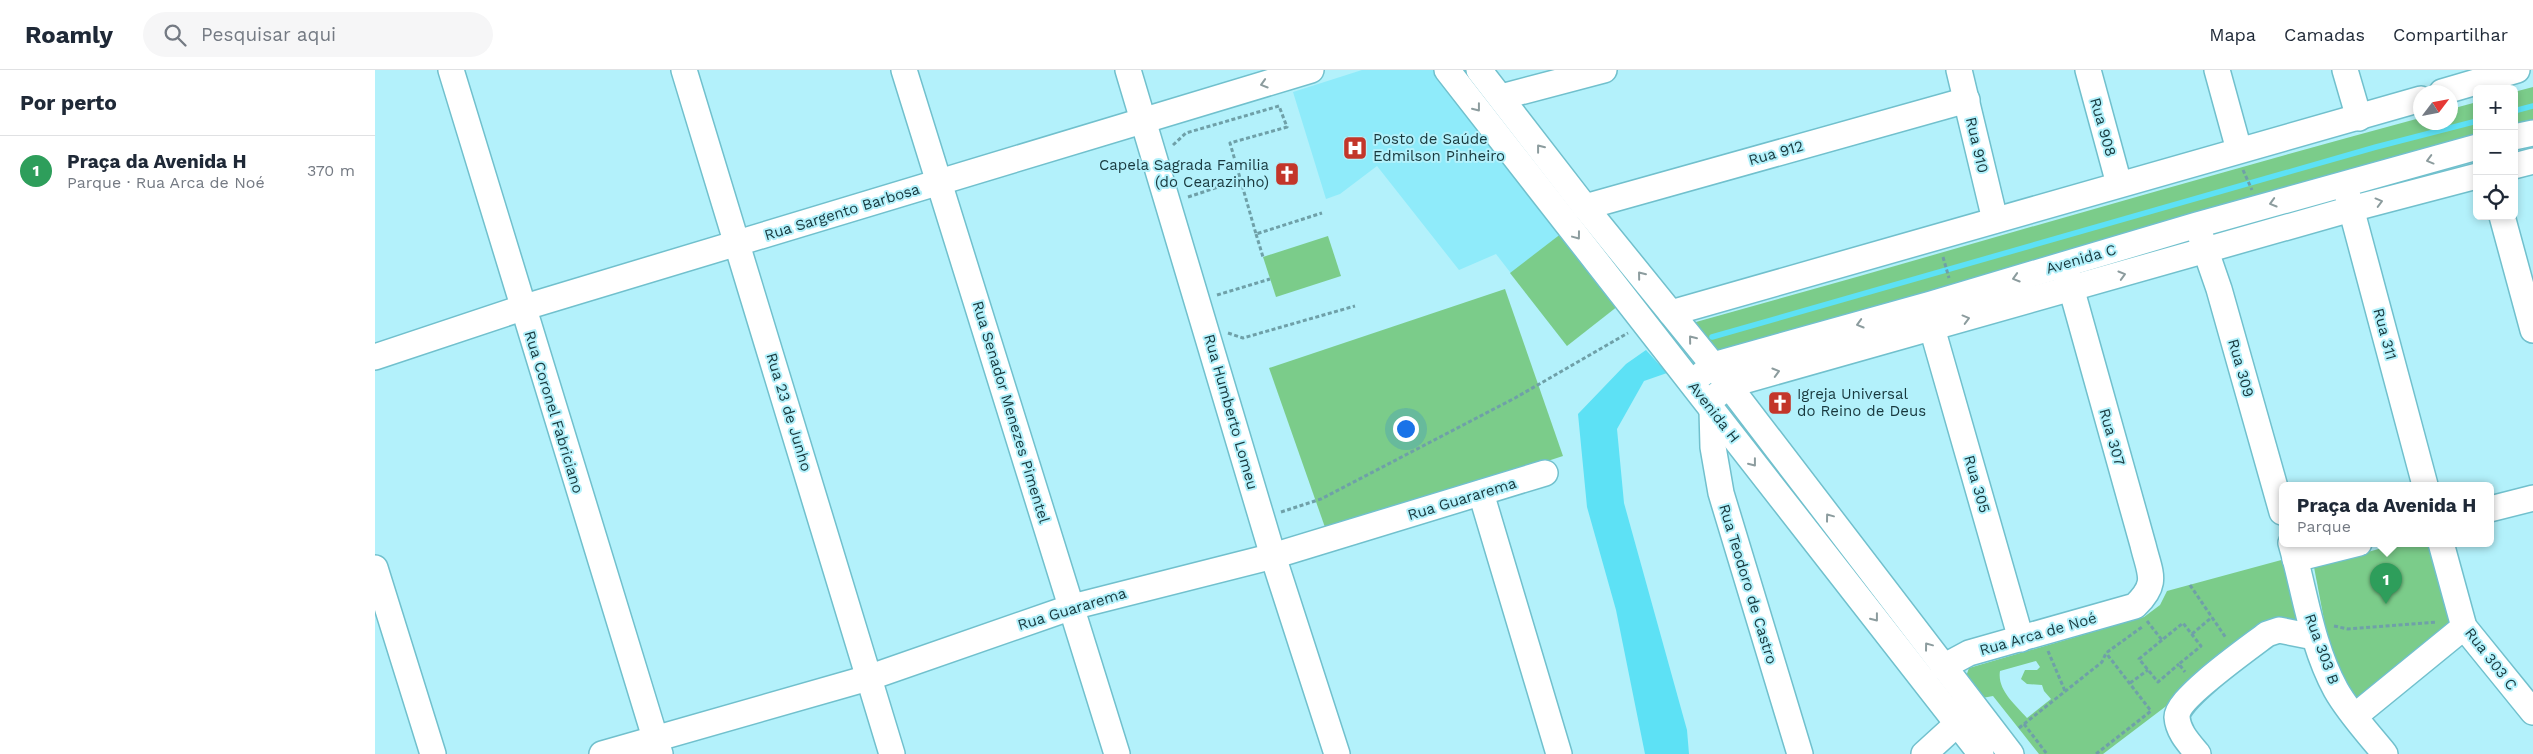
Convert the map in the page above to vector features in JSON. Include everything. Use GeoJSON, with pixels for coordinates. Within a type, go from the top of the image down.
{"type":"FeatureCollection","features":[{"type":"Feature","properties":{"kind":"street","name":"Rua Coronel Fabriciano"},"geometry":{"type":"LineString","coordinates":[[451,70],[522,308],[658,746]]}},
{"type":"Feature","properties":{"kind":"street","name":"Rua 23 de Junho"},"geometry":{"type":"LineString","coordinates":[[684,70],[892,754]]}},
{"type":"Feature","properties":{"kind":"street","name":"Rua Senador Menezes Pimentel"},"geometry":{"type":"LineString","coordinates":[[904,70],[1117,754]]}},
{"type":"Feature","properties":{"kind":"street","name":"Rua Humberto Lomeu"},"geometry":{"type":"LineString","coordinates":[[1128,70],[1273,556],[1337,754]]}},
{"type":"Feature","properties":{"kind":"street","name":"Rua Sargento Barbosa"},"geometry":{"type":"LineString","coordinates":[[375,357],[522,308],[1311,70]]}},
{"type":"Feature","properties":{"kind":"street","name":"Avenida H"},"geometry":{"type":"LineString","coordinates":[[1447,70],[1850,586],[1966,716],[2011,754]]}},
{"type":"Feature","properties":{"kind":"street","name":"Avenida H"},"geometry":{"type":"LineString","coordinates":[[1479,70],[1585,207],[1713,365],[1943,667],[1981,754]]}},
{"type":"Feature","properties":{"kind":"street"},"geometry":{"type":"LineString","coordinates":[[1501,97],[1604,70]]}},
{"type":"Feature","properties":{"kind":"street","name":"Rua 910"},"geometry":{"type":"LineString","coordinates":[[1959,70],[1995,220]]}},
{"type":"Feature","properties":{"kind":"street","name":"Rua 908"},"geometry":{"type":"LineString","coordinates":[[2087,70],[2119,184]]}},
{"type":"Feature","properties":{"kind":"street"},"geometry":{"type":"LineString","coordinates":[[2217,70],[2239,150]]}},
{"type":"Feature","properties":{"kind":"street"},"geometry":{"type":"LineString","coordinates":[[2345,70],[2359,118]]}},
{"type":"Feature","properties":{"kind":"street"},"geometry":{"type":"LineString","coordinates":[[2456,85],[2474,76],[2517,70]]}},
{"type":"Feature","properties":{"kind":"street","name":"Rua 912"},"geometry":{"type":"LineString","coordinates":[[1585,207],[1967,100]]}},
{"type":"Feature","properties":{"kind":"street"},"geometry":{"type":"LineString","coordinates":[[1671,313],[2413,101]]}},
{"type":"Feature","properties":{"kind":"street"},"geometry":{"type":"LineString","coordinates":[[2518,136],[2533,133]]}},
{"type":"Feature","properties":{"kind":"street","name":"Avenida C"},"geometry":{"type":"LineString","coordinates":[[1691,382],[1713,365],[1931,304],[2197,225],[2473,148]]}},
{"type":"Feature","properties":{"kind":"street"},"geometry":{"type":"LineString","coordinates":[[2518,165],[2533,161]]}},
{"type":"Feature","properties":{"kind":"street","name":"Avenida C"},"geometry":{"type":"LineString","coordinates":[[1710,407],[1729,386],[2351,209],[2473,177]]}},
{"type":"Feature","properties":{"kind":"street","name":"Rua 311"},"geometry":{"type":"LineString","coordinates":[[2345,183],[2424,482]]}},
{"type":"Feature","properties":{"kind":"street"},"geometry":{"type":"LineString","coordinates":[[2503,220],[2533,330]]}},
{"type":"Feature","properties":{"kind":"street","name":"Rua 309"},"geometry":{"type":"LineString","coordinates":[[2197,225],[2207,251],[2279,502]]}},
{"type":"Feature","properties":{"kind":"street","name":"Rua 307"},"geometry":{"type":"LineString","coordinates":[[2065,264],[2151,580],[2150,591],[2142,615]]}},
{"type":"Feature","properties":{"kind":"street","name":"Rua 305"},"geometry":{"type":"LineString","coordinates":[[1932,328],[2021,639]]}},
{"type":"Feature","properties":{"kind":"street","name":"Rua Teodoro de Castro"},"geometry":{"type":"LineString","coordinates":[[1710,407],[1713,447],[1721,493],[1800,754]]}},
{"type":"Feature","properties":{"kind":"street","name":"Rua Guararema"},"geometry":{"type":"LineString","coordinates":[[602,754],[658,746],[868,678],[1072,607],[1273,556],[1545,473]]}},
{"type":"Feature","properties":{"kind":"street"},"geometry":{"type":"LineString","coordinates":[[1481,493],[1559,754]]}},
{"type":"Feature","properties":{"kind":"street"},"geometry":{"type":"LineString","coordinates":[[2494,508],[2533,498]]}},
{"type":"Feature","properties":{"kind":"street"},"geometry":{"type":"LineString","coordinates":[[2293,551],[2326,547]]}},
{"type":"Feature","properties":{"kind":"street","name":"Rua 303 C"},"geometry":{"type":"LineString","coordinates":[[2442,547],[2463,624],[2533,712]]}},
{"type":"Feature","properties":{"kind":"street","name":"Rua 303 B"},"geometry":{"type":"LineString","coordinates":[[2293,551],[2323,631],[2336,690],[2385,754]]}},
{"type":"Feature","properties":{"kind":"street"},"geometry":{"type":"LineString","coordinates":[[375,568],[433,754]]}},
{"type":"Feature","properties":{"kind":"street"},"geometry":{"type":"LineString","coordinates":[[1850,586],[1871,571]]}},
{"type":"Feature","properties":{"kind":"street","name":"Rua Arca de Noé"},"geometry":{"type":"LineString","coordinates":[[1943,667],[1969,654],[2021,639],[2142,615]]}},
{"type":"Feature","properties":{"kind":"street"},"geometry":{"type":"LineString","coordinates":[[2355,716],[2463,624]]}},
{"type":"Feature","properties":{"kind":"street"},"geometry":{"type":"LineString","coordinates":[[2191,746],[2178,724],[2177,715],[2180,706],[2192,693],[2267,634],[2279,630],[2323,631]]}},
{"type":"Feature","properties":{"kind":"street"},"geometry":{"type":"LineString","coordinates":[[1925,754],[1966,716]]}},
{"type":"Feature","properties":{"kind":"path"},"geometry":{"type":"LineString","coordinates":[[1175,153],[1173,144],[1186,133],[1279,106],[1287,127],[1229,143],[1263,257]]}},
{"type":"Feature","properties":{"kind":"path"},"geometry":{"type":"LineString","coordinates":[[2246,177],[2252,190]]}},
{"type":"Feature","properties":{"kind":"path"},"geometry":{"type":"LineString","coordinates":[[1188,196],[1240,180]]}},
{"type":"Feature","properties":{"kind":"path"},"geometry":{"type":"LineString","coordinates":[[1185,188],[1190,206]]}},
{"type":"Feature","properties":{"kind":"path"},"geometry":{"type":"LineString","coordinates":[[1256,234],[1322,213]]}},
{"type":"Feature","properties":{"kind":"path"},"geometry":{"type":"LineString","coordinates":[[1943,261],[1951,284]]}},
{"type":"Feature","properties":{"kind":"path"},"geometry":{"type":"LineString","coordinates":[[1216,295],[1270,279]]}},
{"type":"Feature","properties":{"kind":"path"},"geometry":{"type":"LineString","coordinates":[[1213,286],[1219,304]]}},
{"type":"Feature","properties":{"kind":"path"},"geometry":{"type":"LineString","coordinates":[[1227,332],[1243,338],[1355,306]]}},
{"type":"Feature","properties":{"kind":"path"},"geometry":{"type":"LineString","coordinates":[[1265,526],[1278,512],[1330,495],[1515,398],[1644,324]]}},
{"type":"Feature","properties":{"kind":"path"},"geometry":{"type":"LineString","coordinates":[[2190,585],[2231,646]]}},
{"type":"Feature","properties":{"kind":"path"},"geometry":{"type":"LineString","coordinates":[[2019,728],[2102,662],[2106,653],[2142,615],[2162,640]]}},
{"type":"Feature","properties":{"kind":"path"},"geometry":{"type":"LineString","coordinates":[[2192,634],[2212,618]]}},
{"type":"Feature","properties":{"kind":"path"},"geometry":{"type":"LineString","coordinates":[[2183,623],[2201,646],[2157,682],[2139,659],[2162,640],[2183,623]]}},
{"type":"Feature","properties":{"kind":"path"},"geometry":{"type":"LineString","coordinates":[[2323,631],[2463,624]]}},
{"type":"Feature","properties":{"kind":"path"},"geometry":{"type":"LineString","coordinates":[[2046,646],[2065,691]]}},
{"type":"Feature","properties":{"kind":"path"},"geometry":{"type":"LineString","coordinates":[[2096,754],[2151,711],[2106,653]]}},
{"type":"Feature","properties":{"kind":"path"},"geometry":{"type":"LineString","coordinates":[[2179,664],[2190,678]]}},
{"type":"Feature","properties":{"kind":"path"},"geometry":{"type":"LineString","coordinates":[[2130,684],[2147,670]]}},
{"type":"Feature","properties":{"kind":"path"},"geometry":{"type":"LineString","coordinates":[[2024,724],[2047,754]]}},
{"type":"Feature","properties":{"kind":"shaded area"},"geometry":{"type":"Polygon","coordinates":[[[1362,70],[1436,70],[1562,233],[1567,346],[1496,254],[1459,270],[1377,166],[1340,194],[1326,199],[1293,92],[1362,70]]]}},
{"type":"Feature","properties":{"kind":"shaded area"},"geometry":{"type":"Polygon","coordinates":[[[1646,350],[1667,373],[1644,381],[1617,429],[1624,503],[1687,730],[1689,754],[1645,754],[1616,610],[1587,507],[1578,414],[1626,364],[1646,350]]]}},
{"type":"Feature","properties":{"kind":"green space"},"geometry":{"type":"Polygon","coordinates":[[[2533,87],[2533,125],[2518,129],[2518,91],[2533,87]]]}},
{"type":"Feature","properties":{"kind":"green space"},"geometry":{"type":"Polygon","coordinates":[[[2473,103],[2473,142],[1725,358],[1690,329],[1696,322],[2413,120],[2413,130],[2458,130],[2458,107],[2473,103]]]}},
{"type":"Feature","properties":{"kind":"green space"},"geometry":{"type":"Polygon","coordinates":[[[1562,233],[1618,306],[1567,346],[1510,273],[1562,233]]]}},
{"type":"Feature","properties":{"kind":"green space"},"geometry":{"type":"Polygon","coordinates":[[[1328,236],[1341,276],[1276,297],[1263,257],[1328,236]]]}},
{"type":"Feature","properties":{"kind":"green space"},"geometry":{"type":"Polygon","coordinates":[[[1505,289],[1563,456],[1327,533],[1269,368],[1505,289]]]}},
{"type":"Feature","properties":{"kind":"green space"},"geometry":{"type":"Polygon","coordinates":[[[2386,547],[2433,547],[2459,629],[2363,707],[2350,697],[2329,646],[2314,567],[2386,547]]]}},
{"type":"Feature","properties":{"kind":"green space"},"geometry":{"type":"Polygon","coordinates":[[[2285,559],[2301,629],[2277,622],[2103,754],[2039,754],[1993,696],[1977,699],[1964,682],[1969,668],[2144,617],[2160,605],[2167,591],[2285,559]],[[2036,661],[2000,671],[2001,684],[2004,691],[2027,718],[2051,699],[2044,691],[2042,685],[2027,684],[2021,679],[2025,670],[2037,670],[2040,667],[2036,661]]]}},
{"type":"Feature","properties":{"kind":"waterway"},"geometry":{"type":"LineString","coordinates":[[2518,110],[2533,106]]}},
{"type":"Feature","properties":{"kind":"waterway"},"geometry":{"type":"LineString","coordinates":[[1712,337],[2376,147],[2473,122]]}},
{"type":"Feature","properties":{"kind":"place","name":"Posto de Saúde Edmilson Pinheiro"},"geometry":{"type":"Point","coordinates":[1355,148]}},
{"type":"Feature","properties":{"kind":"place","name":"Capela Sagrada Familia (do Cearazinho)"},"geometry":{"type":"Point","coordinates":[1287,174]}},
{"type":"Feature","properties":{"kind":"place","name":"Igreja Universal do Reino de Deus"},"geometry":{"type":"Point","coordinates":[1780,403]}},
{"type":"Feature","properties":{"kind":"place","name":"Praça da Avenida H"},"geometry":{"type":"Point","coordinates":[2386,604]}}]}
